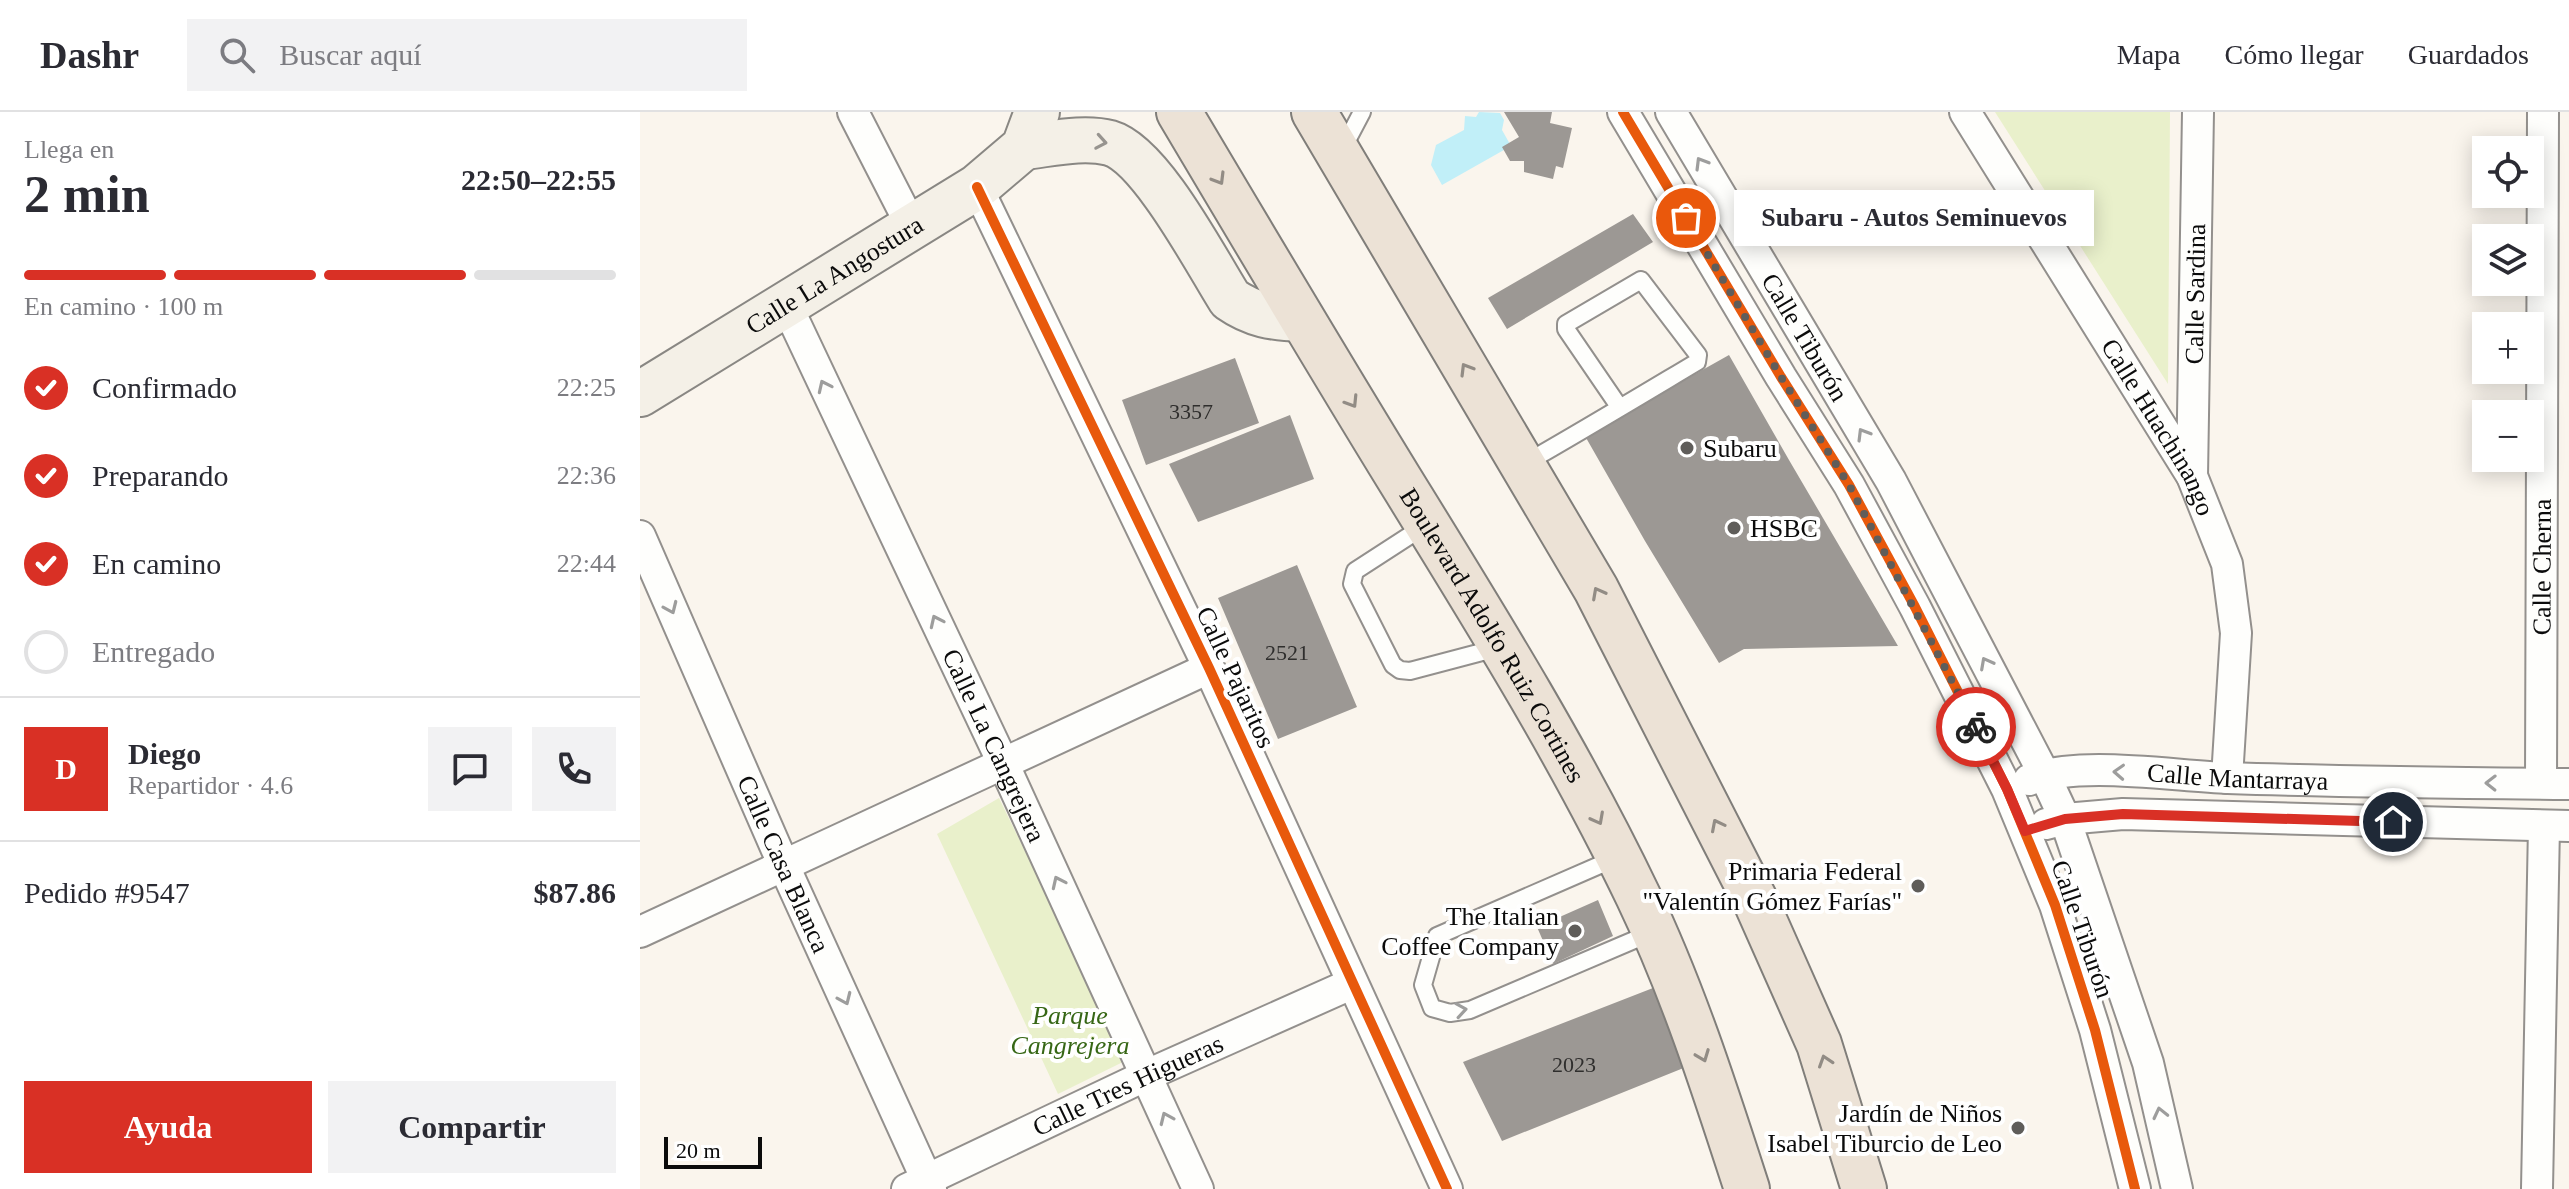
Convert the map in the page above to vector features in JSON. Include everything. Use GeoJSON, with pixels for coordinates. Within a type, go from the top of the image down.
{"type":"FeatureCollection","features":[{"type":"Feature","properties":{"kind":"main road","name":"Boulevard Adolfo Ruiz Cortines"},"geometry":{"type":"LineString","coordinates":[[1179,112],[1566,758],[1653,932],[1706,1062],[1747,1189]]}},
{"type":"Feature","properties":{"kind":"main road"},"geometry":{"type":"LineString","coordinates":[[1314,112],[1596,589],[1756,902],[1819,1044],[1864,1189]]}},
{"type":"Feature","properties":{"kind":"street"},"geometry":{"type":"LineString","coordinates":[[853,112],[912,227]]}},
{"type":"Feature","properties":{"kind":"street","name":"Calle Tiburón"},"geometry":{"type":"LineString","coordinates":[[1623,112],[1849,485],[2007,789],[2055,905],[2095,1030],[2135,1189]]}},
{"type":"Feature","properties":{"kind":"street","name":"Calle Tiburón"},"geometry":{"type":"LineString","coordinates":[[1671,112],[1891,481],[2044,774],[2065,819],[2148,1063],[2177,1189]]}},
{"type":"Feature","properties":{"kind":"street","name":"Calle Huachinango"},"geometry":{"type":"LineString","coordinates":[[1965,112],[2192,476],[2227,564],[2236,633],[2227,778]]}},
{"type":"Feature","properties":{"kind":"street","name":"Calle Sardina"},"geometry":{"type":"LineString","coordinates":[[2192,476],[2198,112]]}},
{"type":"Feature","properties":{"kind":"street","name":"Calle Cherna"},"geometry":{"type":"LineString","coordinates":[[2543,112],[2555,784]]}},
{"type":"Feature","properties":{"kind":"street","name":"Calle La Angostura"},"geometry":{"type":"LineString","coordinates":[[640,394],[977,187],[1030,129],[1114,144],[1136,159],[1155,181],[1230,299],[1245,310],[1268,318],[1301,319]]}},
{"type":"Feature","properties":{"kind":"street","name":"Calle Pajaritos"},"geometry":{"type":"LineString","coordinates":[[977,187],[1209,668],[1447,1189]]}},
{"type":"Feature","properties":{"kind":"street","name":"Calle La Cangrejera"},"geometry":{"type":"LineString","coordinates":[[786,304],[1003,763],[1198,1189]]}},
{"type":"Feature","properties":{"kind":"street","name":"Calle Casa Blanca"},"geometry":{"type":"LineString","coordinates":[[640,536],[922,1186]]}},
{"type":"Feature","properties":{"kind":"street"},"geometry":{"type":"LineString","coordinates":[[640,932],[1209,668]]}},
{"type":"Feature","properties":{"kind":"street","name":"Calle Mantarraya"},"geometry":{"type":"LineString","coordinates":[[2007,789],[2044,774],[2102,771],[2227,778],[2555,784]]}},
{"type":"Feature","properties":{"kind":"street","name":"Calle Mantarraya"},"geometry":{"type":"LineString","coordinates":[[2025,831],[2065,819],[2123,814],[2556,826]]}},
{"type":"Feature","properties":{"kind":"street"},"geometry":{"type":"LineString","coordinates":[[2537,1189],[2556,826]]}},
{"type":"Feature","properties":{"kind":"street","name":"Calle Tres Higueras"},"geometry":{"type":"LineString","coordinates":[[922,1186],[1147,1075],[1351,984]]}},
{"type":"Feature","properties":{"kind":"lane"},"geometry":{"type":"LineString","coordinates":[[1340,155],[1362,112]]}},
{"type":"Feature","properties":{"kind":"lane"},"geometry":{"type":"LineString","coordinates":[[1523,465],[1620,408],[1698,359],[1641,280],[1566,324],[1566,329],[1620,408]]}},
{"type":"Feature","properties":{"kind":"lane"},"geometry":{"type":"LineString","coordinates":[[1427,524],[1355,571],[1352,578],[1352,584],[1393,665],[1410,671],[1502,647]]}},
{"type":"Feature","properties":{"kind":"lane"},"geometry":{"type":"LineString","coordinates":[[1618,857],[1437,936],[1423,985],[1432,1008],[1450,1013],[1470,1010],[1653,932]]}},
{"type":"Feature","properties":{"kind":"green space"},"geometry":{"type":"Polygon","coordinates":[[[1995,112],[2170,112],[2168,384],[1995,112]]]}},
{"type":"Feature","properties":{"kind":"green space","name":"Parque Cangrejera"},"geometry":{"type":"Polygon","coordinates":[[[999,798],[1127,1060],[1058,1094],[937,834],[999,798]]]}},
{"type":"Feature","properties":{"kind":"water"},"geometry":{"type":"Polygon","coordinates":[[[1479,112],[1500,113],[1504,120],[1502,130],[1511,146],[1442,185],[1431,165],[1436,145],[1464,130],[1465,116],[1476,117],[1479,112]]]}},
{"type":"Feature","properties":{"kind":"building"},"geometry":{"type":"Polygon","coordinates":[[[1504,112],[1552,112],[1550,123],[1572,128],[1563,168],[1556,166],[1553,179],[1524,172],[1524,161],[1510,161],[1502,147],[1519,137],[1504,112]]]}},
{"type":"Feature","properties":{"kind":"building"},"geometry":{"type":"Polygon","coordinates":[[[1633,214],[1653,242],[1507,329],[1488,298],[1633,214]]]}},
{"type":"Feature","properties":{"kind":"building"},"geometry":{"type":"Polygon","coordinates":[[[1729,355],[1898,646],[1744,649],[1719,663],[1645,541],[1585,436],[1729,355]]]}},
{"type":"Feature","properties":{"kind":"building"},"geometry":{"type":"Polygon","coordinates":[[[1235,358],[1259,423],[1146,465],[1122,400],[1235,358]]]}},
{"type":"Feature","properties":{"kind":"building"},"geometry":{"type":"Polygon","coordinates":[[[1290,415],[1314,479],[1198,522],[1169,464],[1290,415]]]}},
{"type":"Feature","properties":{"kind":"building"},"geometry":{"type":"Polygon","coordinates":[[[1297,565],[1357,707],[1278,739],[1218,598],[1297,565]]]}},
{"type":"Feature","properties":{"kind":"building","name":"The Italian Coffee Company"},"geometry":{"type":"Polygon","coordinates":[[[1598,900],[1613,936],[1553,964],[1537,927],[1598,900]]]}},
{"type":"Feature","properties":{"kind":"building"},"geometry":{"type":"Polygon","coordinates":[[[1653,988],[1686,1067],[1502,1141],[1463,1062],[1653,988]]]}},
{"type":"Feature","properties":{"kind":"cycle path"},"geometry":{"type":"LineString","coordinates":[[1623,112],[1849,485],[2007,789],[2055,905],[2095,1030],[2135,1189]]}},
{"type":"Feature","properties":{"kind":"cycle path"},"geometry":{"type":"LineString","coordinates":[[977,187],[1209,668],[1447,1189]]}},
{"type":"Feature","properties":{"kind":"way so far"},"geometry":{"type":"LineString","coordinates":[[1686,218],[1849,485],[1976,727]]}},
{"type":"Feature","properties":{"kind":"place","name":"Subaru - Autos Seminuevos"},"geometry":{"type":"Point","coordinates":[1686,218]}},
{"type":"Feature","properties":{"kind":"place","name":"Subaru"},"geometry":{"type":"Point","coordinates":[1687,448]}},
{"type":"Feature","properties":{"kind":"place","name":"HSBC"},"geometry":{"type":"Point","coordinates":[1734,528]}},
{"type":"Feature","properties":{"kind":"place","name":"Primaria Federal \"Valentín Gómez Farías\""},"geometry":{"type":"Point","coordinates":[1918,886]}},
{"type":"Feature","properties":{"kind":"place","name":"The Italian Coffee Company"},"geometry":{"type":"Point","coordinates":[1575,931]}},
{"type":"Feature","properties":{"kind":"place","name":"Jardín de Niños Isabel Tiburcio de Leo"},"geometry":{"type":"Point","coordinates":[2018,1128]}},
{"type":"Feature","properties":{"kind":"route"},"geometry":{"type":"LineString","coordinates":[[1976,727],[2025,831],[2065,819],[2123,814],[2393,822]]}}]}
